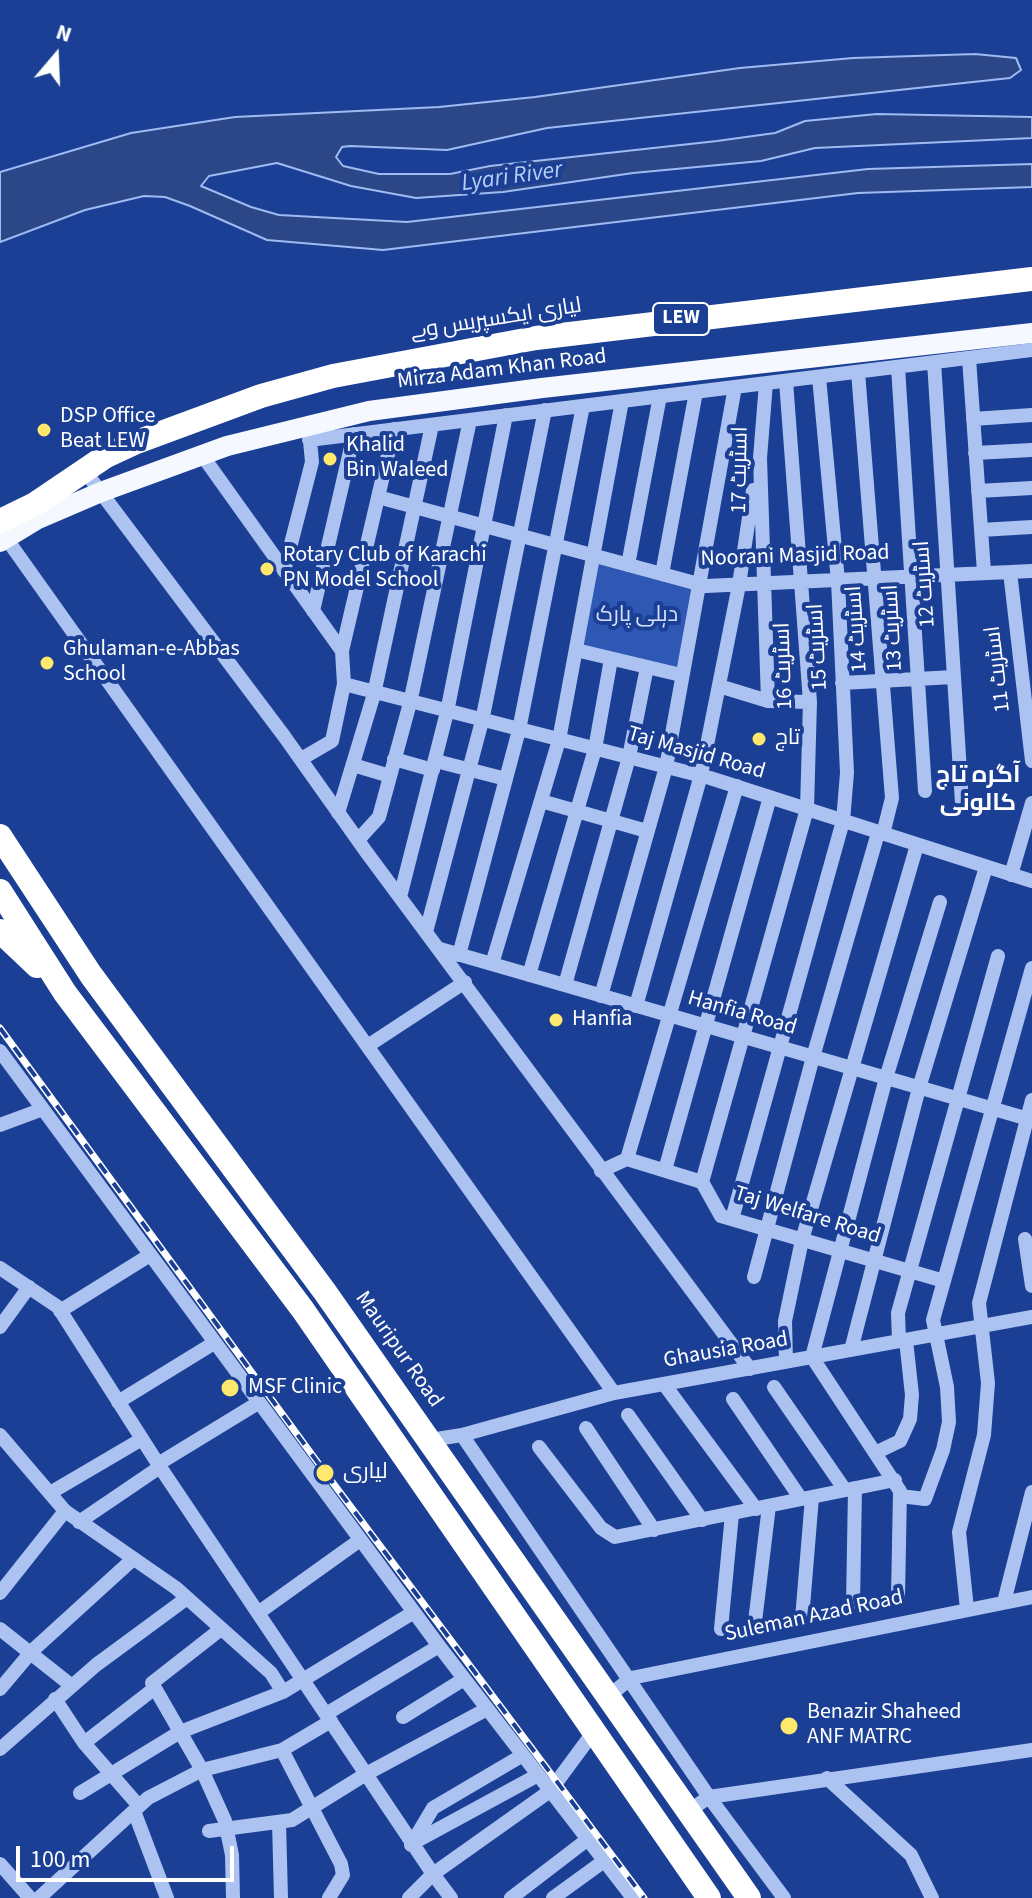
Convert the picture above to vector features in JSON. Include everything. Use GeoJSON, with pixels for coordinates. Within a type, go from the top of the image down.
{"type":"FeatureCollection","features":[{"type":"Feature","properties":{"kind":"highway","name":"لیاری ایکسپریس وے"},"geometry":{"type":"LineString","coordinates":[[2,534],[35,504],[84,470],[134,443],[296,386],[384,364],[536,338],[1032,279]]}},
{"type":"Feature","properties":{"kind":"highway","name":"Mauripur Road"},"geometry":{"type":"LineString","coordinates":[[0,836],[91,975],[430,1440],[610,1695],[686,1813],[749,1898]]}},
{"type":"Feature","properties":{"kind":"highway"},"geometry":{"type":"LineString","coordinates":[[0,891],[65,993],[303,1310],[709,1898]]}},
{"type":"Feature","properties":{"kind":"highway"},"geometry":{"type":"LineString","coordinates":[[0,931],[65,993]]}},
{"type":"Feature","properties":{"kind":"main road","name":"Mirza Adam Khan Road"},"geometry":{"type":"LineString","coordinates":[[2,534],[101,492],[202,455],[309,433],[369,411],[542,388],[1032,333]]}},
{"type":"Feature","properties":{"kind":"street"},"geometry":{"type":"LineString","coordinates":[[284,571],[312,462],[309,433],[354,434],[1032,350]]}},
{"type":"Feature","properties":{"kind":"street"},"geometry":{"type":"LineString","coordinates":[[969,358],[984,572]]}},
{"type":"Feature","properties":{"kind":"street","name":"اسٹریٹ 12"},"geometry":{"type":"LineString","coordinates":[[934,362],[962,803]]}},
{"type":"Feature","properties":{"kind":"street","name":"اسٹریٹ 13"},"geometry":{"type":"LineString","coordinates":[[898,367],[925,791]]}},
{"type":"Feature","properties":{"kind":"street","name":"اسٹریٹ 14"},"geometry":{"type":"LineString","coordinates":[[754,1277],[813,1057],[892,798],[877,578],[858,372]]}},
{"type":"Feature","properties":{"kind":"street","name":"اسٹریٹ 15"},"geometry":{"type":"LineString","coordinates":[[732,1219],[843,821],[847,773],[838,581],[819,377]]}},
{"type":"Feature","properties":{"kind":"street","name":"اسٹریٹ 16"},"geometry":{"type":"LineString","coordinates":[[702,1182],[807,809],[810,702],[786,381]]}},
{"type":"Feature","properties":{"kind":"street","name":"اسٹریٹ 17"},"geometry":{"type":"LineString","coordinates":[[766,383],[761,490],[768,701]]}},
{"type":"Feature","properties":{"kind":"street"},"geometry":{"type":"LineString","coordinates":[[601,996],[666,767],[735,387]]}},
{"type":"Feature","properties":{"kind":"street"},"geometry":{"type":"LineString","coordinates":[[662,574],[696,392]]}},
{"type":"Feature","properties":{"kind":"street"},"geometry":{"type":"LineString","coordinates":[[628,565],[660,396]]}},
{"type":"Feature","properties":{"kind":"street"},"geometry":{"type":"LineString","coordinates":[[492,964],[559,740],[622,401]]}},
{"type":"Feature","properties":{"kind":"street"},"geometry":{"type":"LineString","coordinates":[[459,955],[519,730],[583,406]]}},
{"type":"Feature","properties":{"kind":"street"},"geometry":{"type":"LineString","coordinates":[[426,932],[482,721],[545,410]]}},
{"type":"Feature","properties":{"kind":"street"},"geometry":{"type":"LineString","coordinates":[[400,897],[447,712],[506,415]]}},
{"type":"Feature","properties":{"kind":"street"},"geometry":{"type":"LineString","coordinates":[[973,419],[1032,415]]}},
{"type":"Feature","properties":{"kind":"street"},"geometry":{"type":"LineString","coordinates":[[358,840],[379,817],[410,703],[470,420]]}},
{"type":"Feature","properties":{"kind":"street"},"geometry":{"type":"LineString","coordinates":[[338,813],[374,694],[432,425]]}},
{"type":"Feature","properties":{"kind":"street"},"geometry":{"type":"LineString","coordinates":[[301,759],[332,741],[344,684],[342,651],[394,429]]}},
{"type":"Feature","properties":{"kind":"street"},"geometry":{"type":"LineString","coordinates":[[313,611],[354,434]]}},
{"type":"Feature","properties":{"kind":"street"},"geometry":{"type":"LineString","coordinates":[[975,453],[1032,450]]}},
{"type":"Feature","properties":{"kind":"street"},"geometry":{"type":"LineString","coordinates":[[202,455],[342,651]]}},
{"type":"Feature","properties":{"kind":"street"},"geometry":{"type":"LineString","coordinates":[[84,470],[750,1369]]}},
{"type":"Feature","properties":{"kind":"street"},"geometry":{"type":"LineString","coordinates":[[978,491],[1032,488]]}},
{"type":"Feature","properties":{"kind":"street"},"geometry":{"type":"LineString","coordinates":[[636,1006],[701,775],[739,585],[753,490],[761,490]]}},
{"type":"Feature","properties":{"kind":"street","name":"Noorani Masjid Road"},"geometry":{"type":"LineString","coordinates":[[378,497],[556,543],[697,584],[763,585],[947,573],[1032,571]]}},
{"type":"Feature","properties":{"kind":"street"},"geometry":{"type":"LineString","coordinates":[[981,530],[1032,527]]}},
{"type":"Feature","properties":{"kind":"street"},"geometry":{"type":"LineString","coordinates":[[2,534],[614,1393]]}},
{"type":"Feature","properties":{"kind":"street","name":"اسٹریٹ 11"},"geometry":{"type":"LineString","coordinates":[[1010,572],[1029,706],[1032,761]]}},
{"type":"Feature","properties":{"kind":"street"},"geometry":{"type":"LineString","coordinates":[[576,650],[681,675]]}},
{"type":"Feature","properties":{"kind":"street"},"geometry":{"type":"LineString","coordinates":[[529,975],[595,749],[611,659]]}},
{"type":"Feature","properties":{"kind":"street"},"geometry":{"type":"LineString","coordinates":[[565,985],[629,757],[647,667]]}},
{"type":"Feature","properties":{"kind":"street"},"geometry":{"type":"LineString","coordinates":[[842,683],[954,677]]}},
{"type":"Feature","properties":{"kind":"street","name":"Taj Masjid Road"},"geometry":{"type":"LineString","coordinates":[[344,684],[701,775],[1032,881]]}},
{"type":"Feature","properties":{"kind":"street"},"geometry":{"type":"LineString","coordinates":[[719,686],[768,701],[810,702]]}},
{"type":"Feature","properties":{"kind":"street"},"geometry":{"type":"LineString","coordinates":[[394,759],[506,779]]}},
{"type":"Feature","properties":{"kind":"street"},"geometry":{"type":"LineString","coordinates":[[353,765],[390,776]]}},
{"type":"Feature","properties":{"kind":"street"},"geometry":{"type":"LineString","coordinates":[[627,1159],[737,786]]}},
{"type":"Feature","properties":{"kind":"street"},"geometry":{"type":"LineString","coordinates":[[665,1170],[708,1027],[770,797]]}},
{"type":"Feature","properties":{"kind":"street"},"geometry":{"type":"LineString","coordinates":[[541,801],[647,831]]}},
{"type":"Feature","properties":{"kind":"street"},"geometry":{"type":"LineString","coordinates":[[1011,875],[1032,803]]}},
{"type":"Feature","properties":{"kind":"street"},"geometry":{"type":"LineString","coordinates":[[786,1362],[785,1321],[802,1240],[917,845]]}},
{"type":"Feature","properties":{"kind":"street"},"geometry":{"type":"LineString","coordinates":[[851,1350],[919,1088],[986,867]]}},
{"type":"Feature","properties":{"kind":"street"},"geometry":{"type":"LineString","coordinates":[[898,1597],[900,1496],[895,1480],[812,1357],[886,1078],[940,902]]}},
{"type":"Feature","properties":{"kind":"street","name":"Hanfia Road"},"geometry":{"type":"LineString","coordinates":[[440,949],[1029,1120]]}},
{"type":"Feature","properties":{"kind":"street"},"geometry":{"type":"LineString","coordinates":[[877,1452],[900,1441],[910,1419],[912,1395],[898,1313],[998,956]]}},
{"type":"Feature","properties":{"kind":"street"},"geometry":{"type":"LineString","coordinates":[[900,1496],[925,1499],[943,1450],[949,1422],[938,1334],[933,1320],[1032,968]]}},
{"type":"Feature","properties":{"kind":"street"},"geometry":{"type":"LineString","coordinates":[[369,1045],[465,982]]}},
{"type":"Feature","properties":{"kind":"street"},"geometry":{"type":"LineString","coordinates":[[0,1051],[439,1646],[633,1898]]}},
{"type":"Feature","properties":{"kind":"street"},"geometry":{"type":"LineString","coordinates":[[967,1609],[959,1532],[984,1435],[988,1383],[979,1303],[1032,1100]]}},
{"type":"Feature","properties":{"kind":"street"},"geometry":{"type":"LineString","coordinates":[[0,1125],[43,1109]]}},
{"type":"Feature","properties":{"kind":"street"},"geometry":{"type":"LineString","coordinates":[[601,1171],[627,1159],[702,1182]]}},
{"type":"Feature","properties":{"kind":"street","name":"Taj Welfare Road"},"geometry":{"type":"LineString","coordinates":[[702,1182],[721,1216],[944,1281]]}},
{"type":"Feature","properties":{"kind":"street"},"geometry":{"type":"LineString","coordinates":[[996,1238],[1029,1239],[1032,1286]]}},
{"type":"Feature","properties":{"kind":"street"},"geometry":{"type":"LineString","coordinates":[[60,1311],[150,1255]]}},
{"type":"Feature","properties":{"kind":"street"},"geometry":{"type":"LineString","coordinates":[[0,1268],[60,1311],[411,1845],[451,1898]]}},
{"type":"Feature","properties":{"kind":"street"},"geometry":{"type":"LineString","coordinates":[[0,1327],[29,1287]]}},
{"type":"Feature","properties":{"kind":"street","name":"Ghausia Road"},"geometry":{"type":"LineString","coordinates":[[430,1440],[462,1435],[614,1393],[1032,1317]]}},
{"type":"Feature","properties":{"kind":"street"},"geometry":{"type":"LineString","coordinates":[[118,1402],[214,1343]]}},
{"type":"Feature","properties":{"kind":"street"},"geometry":{"type":"LineString","coordinates":[[664,1384],[763,1507],[754,1630]]}},
{"type":"Feature","properties":{"kind":"street"},"geometry":{"type":"LineString","coordinates":[[774,1387],[850,1489],[853,1604]]}},
{"type":"Feature","properties":{"kind":"street"},"geometry":{"type":"LineString","coordinates":[[733,1399],[807,1498],[802,1619]]}},
{"type":"Feature","properties":{"kind":"street"},"geometry":{"type":"LineString","coordinates":[[79,1522],[159,1465],[258,1403]]}},
{"type":"Feature","properties":{"kind":"street"},"geometry":{"type":"LineString","coordinates":[[628,1415],[702,1520]]}},
{"type":"Feature","properties":{"kind":"street"},"geometry":{"type":"LineString","coordinates":[[586,1428],[654,1530]]}},
{"type":"Feature","properties":{"kind":"street"},"geometry":{"type":"LineString","coordinates":[[0,1435],[65,1511],[187,1598],[271,1673],[283,1692]]}},
{"type":"Feature","properties":{"kind":"street"},"geometry":{"type":"LineString","coordinates":[[462,1435],[631,1678],[709,1797],[784,1898]]}},
{"type":"Feature","properties":{"kind":"street"},"geometry":{"type":"LineString","coordinates":[[50,1493],[142,1439]]}},
{"type":"Feature","properties":{"kind":"street"},"geometry":{"type":"LineString","coordinates":[[539,1447],[604,1532],[615,1537],[895,1480]]}},
{"type":"Feature","properties":{"kind":"street"},"geometry":{"type":"LineString","coordinates":[[1004,1602],[1032,1492]]}},
{"type":"Feature","properties":{"kind":"street"},"geometry":{"type":"LineString","coordinates":[[0,1593],[65,1511]]}},
{"type":"Feature","properties":{"kind":"street"},"geometry":{"type":"LineString","coordinates":[[721,1629],[732,1514]]}},
{"type":"Feature","properties":{"kind":"street"},"geometry":{"type":"LineString","coordinates":[[258,1613],[360,1540]]}},
{"type":"Feature","properties":{"kind":"street"},"geometry":{"type":"LineString","coordinates":[[0,1689],[32,1651],[132,1560]]}},
{"type":"Feature","properties":{"kind":"street","name":"Suleman Azad Road"},"geometry":{"type":"LineString","coordinates":[[610,1695],[631,1678],[1032,1597]]}},
{"type":"Feature","properties":{"kind":"street"},"geometry":{"type":"LineString","coordinates":[[0,1749],[55,1699],[187,1598]]}},
{"type":"Feature","properties":{"kind":"street"},"geometry":{"type":"LineString","coordinates":[[80,1793],[180,1732],[283,1692],[414,1612]]}},
{"type":"Feature","properties":{"kind":"street"},"geometry":{"type":"LineString","coordinates":[[0,1629],[32,1651],[72,1686]]}},
{"type":"Feature","properties":{"kind":"street"},"geometry":{"type":"LineString","coordinates":[[221,1629],[152,1683],[202,1770],[227,1828],[233,1898]]}},
{"type":"Feature","properties":{"kind":"street"},"geometry":{"type":"LineString","coordinates":[[39,1898],[136,1809],[202,1770],[282,1750],[439,1646]]}},
{"type":"Feature","properties":{"kind":"street"},"geometry":{"type":"LineString","coordinates":[[403,1717],[464,1679]]}},
{"type":"Feature","properties":{"kind":"street"},"geometry":{"type":"LineString","coordinates":[[84,1743],[155,1688]]}},
{"type":"Feature","properties":{"kind":"street"},"geometry":{"type":"LineString","coordinates":[[55,1699],[84,1743],[111,1772],[136,1809],[167,1898]]}},
{"type":"Feature","properties":{"kind":"street"},"geometry":{"type":"LineString","coordinates":[[209,1831],[292,1820],[366,1774],[487,1709]]}},
{"type":"Feature","properties":{"kind":"street"},"geometry":{"type":"LineString","coordinates":[[409,1898],[433,1874],[550,1791],[595,1730]]}},
{"type":"Feature","properties":{"kind":"street"},"geometry":{"type":"LineString","coordinates":[[282,1750],[341,1864],[343,1875],[329,1898]]}},
{"type":"Feature","properties":{"kind":"street"},"geometry":{"type":"LineString","coordinates":[[686,1813],[709,1797],[1032,1750]]}},
{"type":"Feature","properties":{"kind":"street"},"geometry":{"type":"LineString","coordinates":[[411,1845],[433,1808],[523,1755]]}},
{"type":"Feature","properties":{"kind":"street"},"geometry":{"type":"LineString","coordinates":[[411,1845],[538,1775]]}},
{"type":"Feature","properties":{"kind":"street"},"geometry":{"type":"LineString","coordinates":[[827,1778],[911,1855],[932,1898]]}},
{"type":"Feature","properties":{"kind":"street"},"geometry":{"type":"LineString","coordinates":[[279,1822],[281,1898]]}},
{"type":"Feature","properties":{"kind":"street"},"geometry":{"type":"LineString","coordinates":[[511,1898],[588,1839]]}},
{"type":"Feature","properties":{"kind":"street"},"geometry":{"type":"LineString","coordinates":[[553,1898],[604,1861]]}},
{"type":"Feature","properties":{"kind":"street"},"geometry":{"type":"LineString","coordinates":[[0,1864],[30,1898]]}},
{"type":"Feature","properties":{"kind":"green space","name":"دہلی پارک"},"geometry":{"type":"Polygon","coordinates":[[[594,555],[697,584],[680,676],[576,650],[594,555]]]}},
{"type":"Feature","properties":{"kind":"water","name":"Lyari River"},"geometry":{"type":"Polygon","coordinates":[[[975,54],[1016,58],[1021,70],[1010,78],[547,128],[447,150],[342,147],[336,157],[343,166],[379,174],[450,174],[490,166],[775,133],[805,121],[877,114],[1032,117],[1032,138],[815,148],[761,161],[633,173],[503,192],[416,198],[351,186],[277,163],[209,176],[201,186],[279,215],[407,222],[868,169],[1032,164],[1032,187],[858,193],[383,250],[267,240],[165,197],[144,196],[85,210],[0,242],[0,172],[131,133],[235,117],[439,107],[535,97],[740,68],[853,58],[975,54]]]}},
{"type":"Feature","properties":{"kind":"railway"},"geometry":{"type":"LineString","coordinates":[[0,1028],[321,1467],[644,1898]]}},
{"type":"Feature","properties":{"kind":"place","name":"DSP Office Beat LEW"},"geometry":{"type":"Point","coordinates":[44,430]}},
{"type":"Feature","properties":{"kind":"place","name":"Khalid Bin Waleed"},"geometry":{"type":"Point","coordinates":[330,459]}},
{"type":"Feature","properties":{"kind":"place","name":"Rotary Club of Karachi PN Model School"},"geometry":{"type":"Point","coordinates":[267,569]}},
{"type":"Feature","properties":{"kind":"place","name":"Ghulaman-e-Abbas School"},"geometry":{"type":"Point","coordinates":[47,663]}},
{"type":"Feature","properties":{"kind":"place","name":"تاج"},"geometry":{"type":"Point","coordinates":[759,739]}},
{"type":"Feature","properties":{"kind":"place","name":"Hanfia"},"geometry":{"type":"Point","coordinates":[556,1020]}},
{"type":"Feature","properties":{"kind":"place","name":"MSF Clinic"},"geometry":{"type":"Point","coordinates":[230,1388]}},
{"type":"Feature","properties":{"kind":"place","name":"لیاری"},"geometry":{"type":"Point","coordinates":[325,1473]}},
{"type":"Feature","properties":{"kind":"place","name":"Benazir Shaheed ANF MATRC"},"geometry":{"type":"Point","coordinates":[789,1726]}},
{"type":"Feature","properties":{"kind":"district","name":"آگرہ تاج کالونی"},"geometry":{"type":"Point","coordinates":[978,791]}}]}
